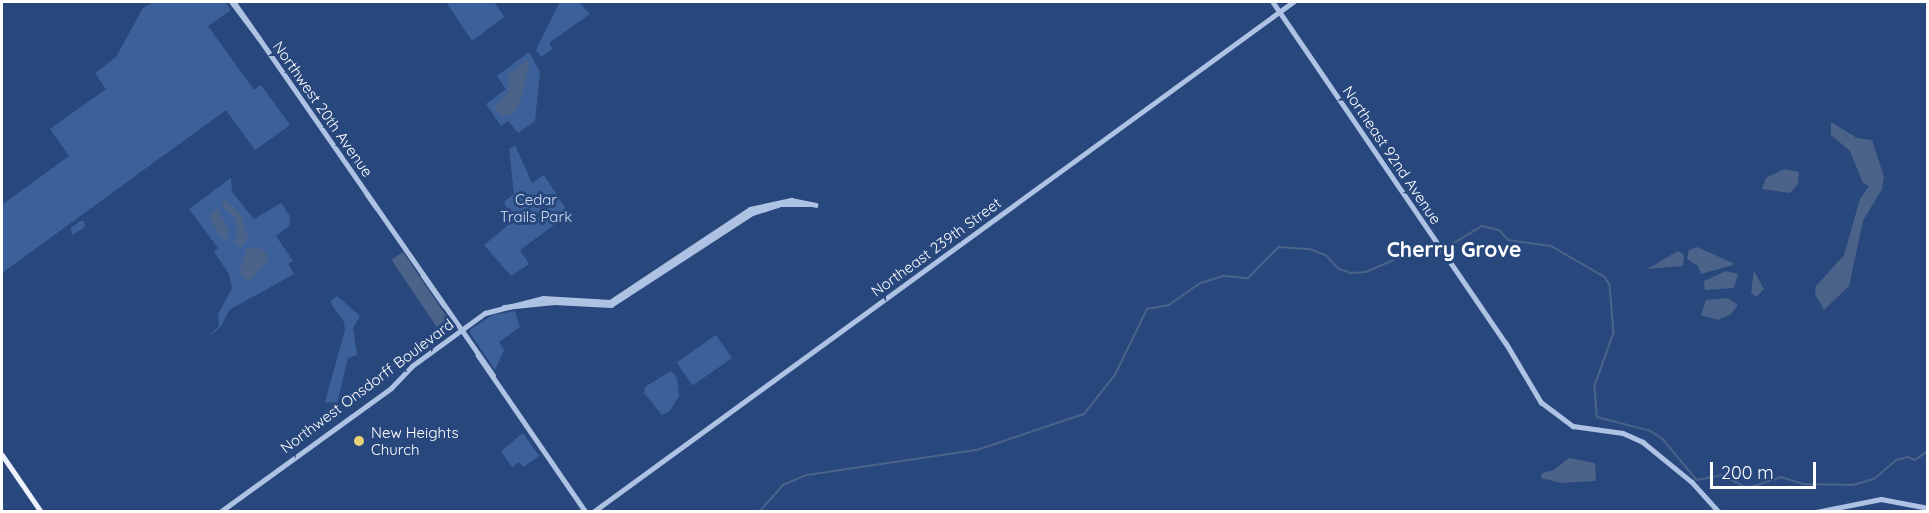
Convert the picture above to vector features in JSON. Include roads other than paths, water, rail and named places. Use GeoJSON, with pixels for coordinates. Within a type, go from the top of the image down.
{"type":"FeatureCollection","features":[{"type":"Feature","properties":{"kind":"main road"},"geometry":{"type":"LineString","coordinates":[[2,455],[41,512]]}},
{"type":"Feature","properties":{"kind":"street","name":"Northwest 20th Avenue"},"geometry":{"type":"LineString","coordinates":[[233,2],[586,512]]}},
{"type":"Feature","properties":{"kind":"street","name":"Northeast 92nd Avenue"},"geometry":{"type":"LineString","coordinates":[[1273,2],[1510,351],[1533,392],[1557,417],[1579,428],[1634,437],[1692,482],[1719,512]]}},
{"type":"Feature","properties":{"kind":"street","name":"Northeast 239th Street"},"geometry":{"type":"LineString","coordinates":[[593,512],[1293,2]]}},
{"type":"Feature","properties":{"kind":"street","name":"Northwest Onsdorff Boulevard"},"geometry":{"type":"LineString","coordinates":[[220,512],[391,388],[412,366],[485,313],[504,307],[562,297],[610,302],[750,209],[790,200],[816,205],[778,205],[752,213],[611,305],[554,302],[504,307]]}},
{"type":"Feature","properties":{"kind":"street"},"geometry":{"type":"LineString","coordinates":[[1815,512],[1881,499],[1928,508]]}},
{"type":"Feature","properties":{"kind":"waterway"},"geometry":{"type":"LineString","coordinates":[[759,512],[783,485],[807,475],[977,450],[1084,414],[1115,375],[1147,309],[1169,305],[1201,283],[1224,276],[1248,278],[1279,247],[1310,249],[1326,255],[1339,269],[1351,273],[1366,272],[1410,253],[1436,254],[1482,226],[1499,230],[1509,240],[1551,246],[1605,277],[1610,285],[1614,333],[1595,386],[1597,417],[1651,431],[1663,439],[1697,480],[1722,475],[1748,488],[1781,477],[1804,484],[1853,485],[1874,479],[1897,460],[1908,457],[1915,460],[1928,451]]}},
{"type":"Feature","properties":{"kind":"place","name":"New Heights Church"},"geometry":{"type":"Point","coordinates":[359,441]}},
{"type":"Feature","properties":{"kind":"district","name":"Cherry Grove"},"geometry":{"type":"Point","coordinates":[1454,249]}},
{"type":"Feature","properties":{"kind":"park label","name":"Cedar Trails Park"},"geometry":{"type":"Point","coordinates":[536,208]}}]}
